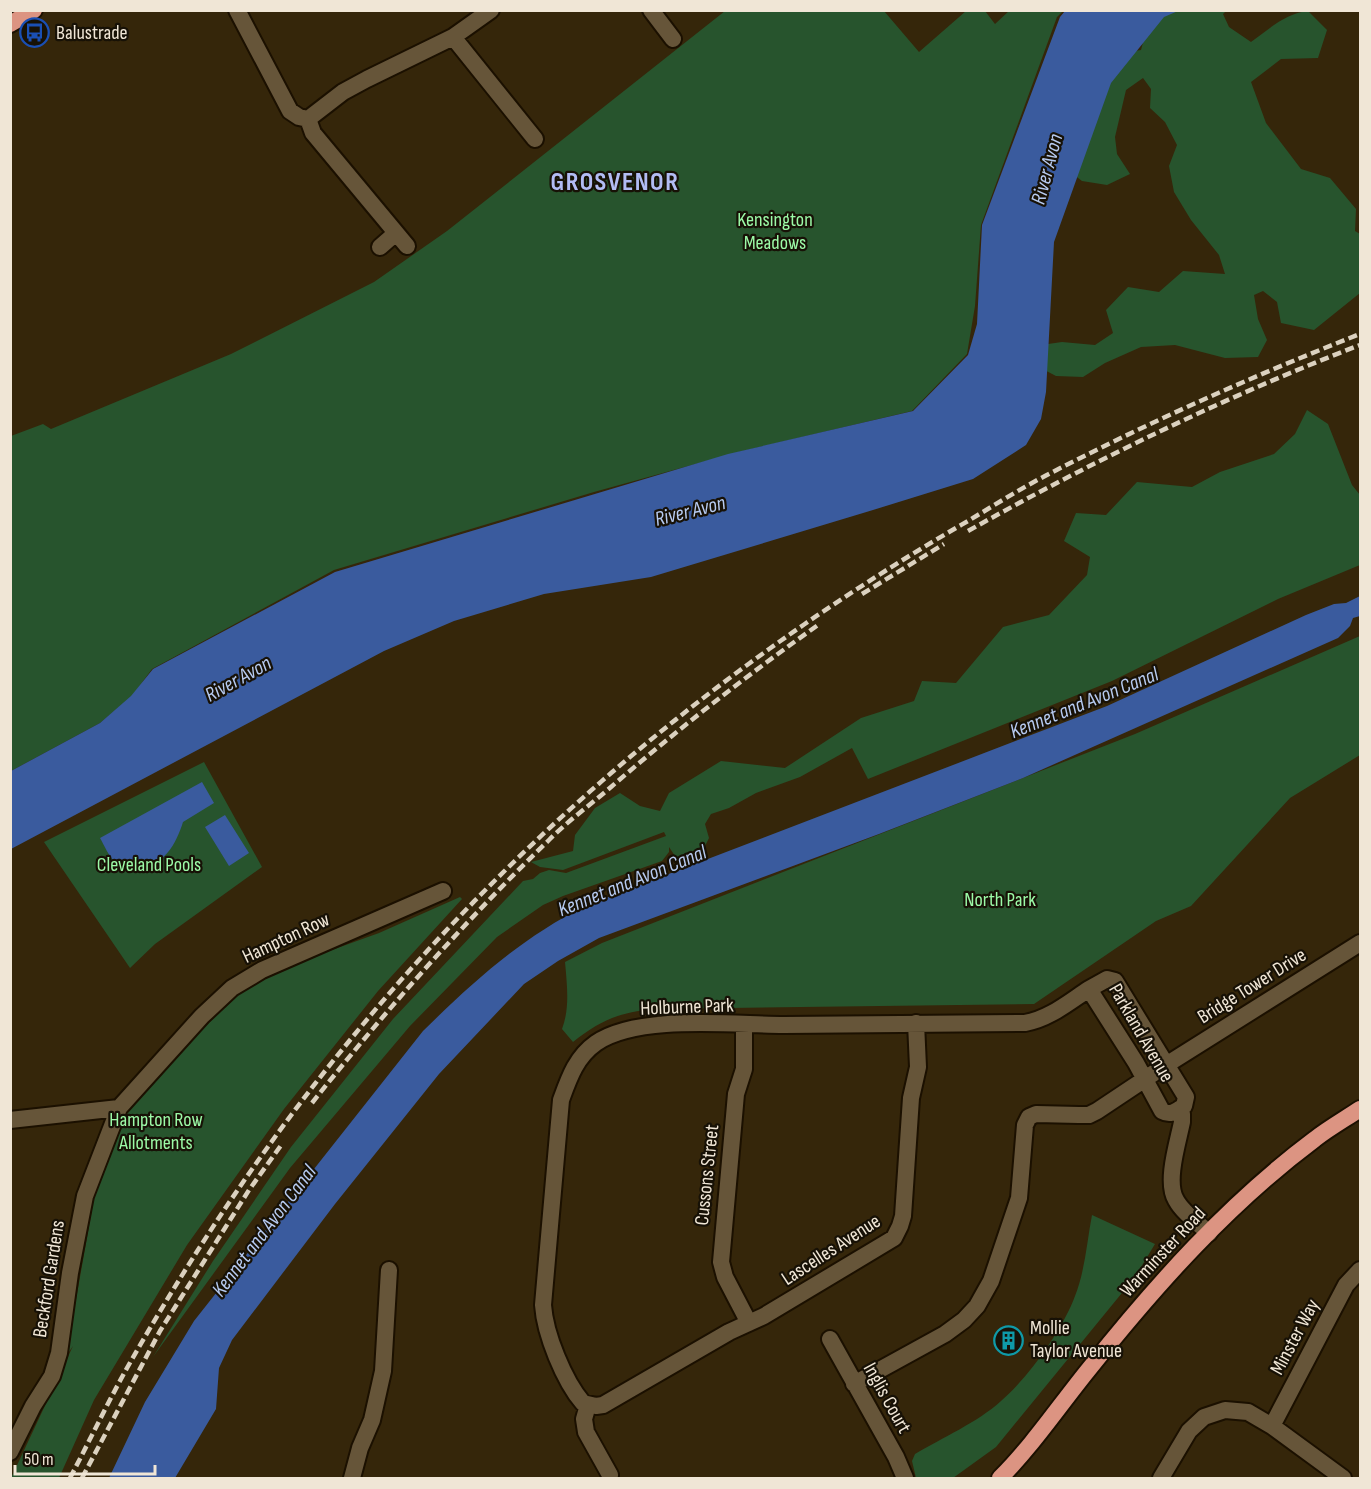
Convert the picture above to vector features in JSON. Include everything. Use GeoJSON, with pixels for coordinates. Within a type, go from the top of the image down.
{"type":"FeatureCollection","features":[{"type":"Feature","properties":{"kind":"highway"},"geometry":{"type":"LineString","coordinates":[[10,24],[34,10]]}},
{"type":"Feature","properties":{"kind":"highway","name":"Warminster Road"},"geometry":{"type":"LineString","coordinates":[[1000,1479],[1021,1457],[1087,1371],[1167,1275],[1265,1178],[1316,1138],[1360,1109]]}},
{"type":"Feature","properties":{"kind":"street"},"geometry":{"type":"LineString","coordinates":[[237,10],[290,111],[299,117],[308,119]]}},
{"type":"Feature","properties":{"kind":"street"},"geometry":{"type":"LineString","coordinates":[[308,119],[343,92],[453,37],[491,10]]}},
{"type":"Feature","properties":{"kind":"street"},"geometry":{"type":"LineString","coordinates":[[651,10],[673,39]]}},
{"type":"Feature","properties":{"kind":"street"},"geometry":{"type":"LineString","coordinates":[[453,37],[535,139]]}},
{"type":"Feature","properties":{"kind":"street"},"geometry":{"type":"LineString","coordinates":[[308,119],[314,133],[402,239],[380,247]]}},
{"type":"Feature","properties":{"kind":"street","name":"Hampton Row"},"geometry":{"type":"LineString","coordinates":[[119,1108],[202,1016],[232,988],[261,970],[443,891]]}},
{"type":"Feature","properties":{"kind":"street","name":"Bridge Tower Drive"},"geometry":{"type":"LineString","coordinates":[[1166,1065],[1360,943]]}},
{"type":"Feature","properties":{"kind":"street","name":"Parkland Avenue"},"geometry":{"type":"LineString","coordinates":[[1107,979],[1115,981],[1186,1097],[1184,1106],[1168,1114],[1162,1111],[1089,989],[1107,979]]}},
{"type":"Feature","properties":{"kind":"street","name":"Holburne Park"},"geometry":{"type":"LineString","coordinates":[[596,1405],[583,1403],[579,1399],[555,1354],[544,1321],[543,1305],[561,1100],[570,1073],[583,1054],[596,1042],[618,1032],[661,1025],[1026,1023],[1036,1021],[1089,989]]}},
{"type":"Feature","properties":{"kind":"street","name":"Lascelles Avenue"},"geometry":{"type":"LineString","coordinates":[[596,1405],[729,1332],[764,1316],[894,1238],[903,1216],[912,1098],[918,1067],[916,1023]]}},
{"type":"Feature","properties":{"kind":"street","name":"Cussons Street"},"geometry":{"type":"LineString","coordinates":[[744,1025],[744,1069],[736,1094],[721,1262],[725,1277],[750,1323]]}},
{"type":"Feature","properties":{"kind":"street"},"geometry":{"type":"LineString","coordinates":[[855,1384],[945,1334],[964,1320],[977,1306],[991,1281],[1019,1198],[1026,1125],[1029,1117],[1036,1114],[1089,1114],[1166,1065]]}},
{"type":"Feature","properties":{"kind":"street"},"geometry":{"type":"LineString","coordinates":[[10,1120],[119,1108]]}},
{"type":"Feature","properties":{"kind":"street","name":"Beckford Gardens"},"geometry":{"type":"LineString","coordinates":[[10,1452],[51,1376],[60,1343],[70,1273],[85,1196],[119,1108]]}},
{"type":"Feature","properties":{"kind":"street","name":"Parkland Avenue"},"geometry":{"type":"LineString","coordinates":[[1179,1109],[1182,1122],[1172,1173],[1172,1193],[1189,1216],[1209,1233]]}},
{"type":"Feature","properties":{"kind":"street"},"geometry":{"type":"LineString","coordinates":[[352,1479],[360,1448],[372,1420],[383,1371],[389,1270]]}},
{"type":"Feature","properties":{"kind":"street","name":"Minster Way"},"geometry":{"type":"LineString","coordinates":[[1272,1426],[1346,1286],[1360,1270]]}},
{"type":"Feature","properties":{"kind":"street","name":"Inglis Court"},"geometry":{"type":"LineString","coordinates":[[830,1340],[896,1457],[905,1479]]}},
{"type":"Feature","properties":{"kind":"street"},"geometry":{"type":"LineString","coordinates":[[596,1405],[584,1419],[586,1432],[610,1475]]}},
{"type":"Feature","properties":{"kind":"street"},"geometry":{"type":"LineString","coordinates":[[1161,1479],[1189,1431],[1204,1416],[1225,1410],[1248,1412],[1272,1426],[1343,1479]]}},
{"type":"Feature","properties":{"kind":"green space","name":"Kensington Meadows"},"geometry":{"type":"Polygon","coordinates":[[[725,11],[884,11],[919,52],[966,11],[985,11],[995,24],[1009,11],[1063,11],[1057,17],[981,225],[975,306],[967,354],[912,411],[739,452],[594,492],[334,570],[152,669],[132,696],[100,723],[11,771],[11,436],[43,424],[51,429],[231,354],[374,282],[447,231],[725,11]]]}},
{"type":"Feature","properties":{"kind":"green space"},"geometry":{"type":"Polygon","coordinates":[[[1170,11],[1226,11],[1223,14],[1229,27],[1251,42],[1285,18],[1300,12],[1308,11],[1327,30],[1318,58],[1281,59],[1251,82],[1266,123],[1301,169],[1330,178],[1356,209],[1355,231],[1360,234],[1360,293],[1314,330],[1281,323],[1277,302],[1263,291],[1254,295],[1258,319],[1267,340],[1258,357],[1225,358],[1175,345],[1141,347],[1105,363],[1083,377],[1056,376],[1033,364],[1034,346],[1062,342],[1095,345],[1113,333],[1106,310],[1128,287],[1159,292],[1183,271],[1225,274],[1219,255],[1191,220],[1174,192],[1169,166],[1177,145],[1165,122],[1150,108],[1151,89],[1143,78],[1126,90],[1115,137],[1117,154],[1130,174],[1107,185],[1082,181],[1069,171],[1115,54],[1141,50],[1147,27],[1170,11]]]}},
{"type":"Feature","properties":{"kind":"green space"},"geometry":{"type":"Polygon","coordinates":[[[1307,410],[1328,424],[1352,485],[1360,495],[1360,565],[1278,599],[1112,681],[868,779],[852,748],[800,777],[756,793],[729,808],[711,814],[705,824],[709,838],[702,852],[692,862],[679,862],[669,847],[669,852],[662,861],[543,905],[497,937],[410,1026],[290,1168],[153,1357],[213,1261],[291,1147],[393,1019],[523,881],[533,879],[549,870],[566,873],[666,836],[664,832],[563,870],[540,867],[531,862],[573,851],[575,835],[595,808],[620,793],[640,806],[660,811],[669,793],[721,761],[785,768],[861,718],[914,701],[922,681],[956,683],[1003,627],[1049,615],[1087,575],[1090,557],[1064,541],[1076,513],[1106,515],[1137,482],[1192,487],[1220,472],[1274,454],[1295,434],[1307,410]]]}},
{"type":"Feature","properties":{"kind":"green space","name":"North Park"},"geometry":{"type":"Polygon","coordinates":[[[1360,636],[1360,755],[1290,798],[1191,906],[1156,921],[1034,1004],[654,1009],[631,1012],[610,1019],[592,1028],[573,1042],[562,1029],[567,1005],[565,962],[602,943],[1135,734],[1360,636]]]}},
{"type":"Feature","properties":{"kind":"green space","name":"Cleveland Pools"},"geometry":{"type":"Polygon","coordinates":[[[204,762],[262,867],[155,944],[130,968],[44,842],[204,762]]]}},
{"type":"Feature","properties":{"kind":"green space","name":"Hampton Row Allotments"},"geometry":{"type":"Polygon","coordinates":[[[460,897],[462,899],[378,991],[284,1109],[187,1245],[94,1400],[59,1478],[11,1478],[73,1346],[66,1356],[94,1198],[126,1113],[194,1037],[248,986],[304,960],[379,933],[460,897]]]}},
{"type":"Feature","properties":{"kind":"green space"},"geometry":{"type":"Polygon","coordinates":[[[1092,1215],[1155,1244],[1135,1277],[996,1447],[953,1478],[916,1478],[912,1461],[915,1454],[992,1409],[1022,1380],[1053,1338],[1069,1309],[1078,1286],[1092,1215]]]}},
{"type":"Feature","properties":{"kind":"water","name":"River Avon"},"geometry":{"type":"Polygon","coordinates":[[[1065,11],[1178,11],[1164,17],[1111,83],[1054,242],[1046,392],[1041,419],[1026,445],[973,479],[873,510],[651,577],[544,594],[454,621],[384,651],[11,849],[11,771],[100,723],[131,696],[153,669],[335,572],[728,454],[913,411],[968,355],[977,324],[982,225],[1060,17],[1065,11]]]}},
{"type":"Feature","properties":{"kind":"water"},"geometry":{"type":"Polygon","coordinates":[[[1360,596],[1360,616],[1353,618],[1350,626],[1338,638],[1023,778],[599,938],[558,961],[524,984],[439,1074],[335,1204],[232,1340],[219,1368],[216,1409],[175,1478],[109,1478],[145,1402],[194,1321],[423,1031],[480,978],[539,932],[585,906],[1107,706],[1306,615],[1334,604],[1346,603],[1360,596]]]}},
{"type":"Feature","properties":{"kind":"water","name":"Cleveland Pools"},"geometry":{"type":"Polygon","coordinates":[[[202,782],[214,803],[183,822],[177,838],[162,859],[137,867],[123,865],[113,860],[100,838],[202,782]]]}},
{"type":"Feature","properties":{"kind":"water"},"geometry":{"type":"Polygon","coordinates":[[[225,815],[249,853],[229,866],[205,827],[225,815]]]}},
{"type":"Feature","properties":{"kind":"railway"},"geometry":{"type":"LineString","coordinates":[[70,1478],[112,1395],[151,1326],[230,1202],[286,1122],[346,1045],[412,967],[556,822],[633,754],[795,630],[1015,492],[1122,437],[1280,366],[1360,334]]}},
{"type":"Feature","properties":{"kind":"railway"},"geometry":{"type":"LineString","coordinates":[[968,531],[1064,479],[1161,431],[1260,386],[1360,345]]}},
{"type":"Feature","properties":{"kind":"railway"},"geometry":{"type":"LineString","coordinates":[[862,594],[944,544]]}},
{"type":"Feature","properties":{"kind":"railway"},"geometry":{"type":"LineString","coordinates":[[312,1103],[426,968],[486,903],[556,833],[687,724],[818,625]]}},
{"type":"Feature","properties":{"kind":"railway"},"geometry":{"type":"LineString","coordinates":[[82,1478],[160,1331],[249,1190],[282,1144]]}},
{"type":"Feature","properties":{"kind":"place","name":"Balustrade"},"geometry":{"type":"Point","coordinates":[35,33]}},
{"type":"Feature","properties":{"kind":"place","name":"Mollie Taylor Avenue"},"geometry":{"type":"Point","coordinates":[1009,1340]}},
{"type":"Feature","properties":{"kind":"district","name":"GROSVENOR"},"geometry":{"type":"Point","coordinates":[615,182]}},
{"type":"Feature","properties":{"kind":"water label","name":"Kennet and Avon Canal"},"geometry":{"type":"Point","coordinates":[1084,703]}},
{"type":"Feature","properties":{"kind":"water label","name":"Kennet and Avon Canal"},"geometry":{"type":"Point","coordinates":[632,881]}},
{"type":"Feature","properties":{"kind":"water label","name":"Kennet and Avon Canal"},"geometry":{"type":"Point","coordinates":[264,1231]}}]}
